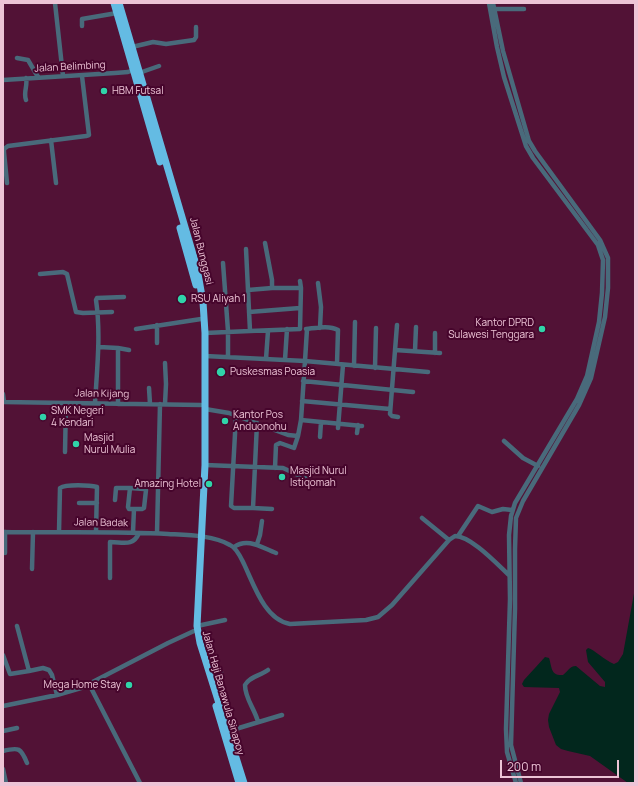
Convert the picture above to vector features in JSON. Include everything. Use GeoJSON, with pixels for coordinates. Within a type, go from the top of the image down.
{"type":"FeatureCollection","features":[{"type":"Feature","properties":{"kind":"highway","name":"Jalan Bunggasi"},"geometry":{"type":"LineString","coordinates":[[114,3],[116,13],[136,70],[182,224],[203,302],[205,333],[205,356],[203,368]]}},
{"type":"Feature","properties":{"kind":"highway","name":"Jalan Bunggasi"},"geometry":{"type":"LineString","coordinates":[[119,3],[132,47],[136,70]]}},
{"type":"Feature","properties":{"kind":"highway","name":"Jalan Bunggasi"},"geometry":{"type":"LineString","coordinates":[[193,265],[201,319],[203,368],[204,465],[200,536]]}},
{"type":"Feature","properties":{"kind":"highway","name":"Jalan Bunggasi"},"geometry":{"type":"LineString","coordinates":[[200,536],[203,407]]}},
{"type":"Feature","properties":{"kind":"highway","name":"Jalan Haji Banawula Sinapoy"},"geometry":{"type":"LineString","coordinates":[[200,536],[196,629],[198,643],[239,783]]}},
{"type":"Feature","properties":{"kind":"highway","name":"Jalan Haji Banawula Sinapoy"},"geometry":{"type":"LineString","coordinates":[[198,643],[214,684],[244,783]]}},
{"type":"Feature","properties":{"kind":"street"},"geometry":{"type":"LineString","coordinates":[[55,3],[63,76]]}},
{"type":"Feature","properties":{"kind":"street"},"geometry":{"type":"LineString","coordinates":[[489,3],[496,47],[506,85],[522,135],[529,151],[587,229],[601,252],[604,272],[603,310]]}},
{"type":"Feature","properties":{"kind":"street"},"geometry":{"type":"LineString","coordinates":[[493,3],[509,75],[526,132],[532,146],[594,230],[606,250],[609,271],[594,371],[586,393],[517,513],[512,599],[507,752],[516,783]]}},
{"type":"Feature","properties":{"kind":"street"},"geometry":{"type":"LineString","coordinates":[[494,9],[524,9]]}},
{"type":"Feature","properties":{"kind":"street"},"geometry":{"type":"LineString","coordinates":[[82,26],[82,19],[116,13]]}},
{"type":"Feature","properties":{"kind":"street"},"geometry":{"type":"LineString","coordinates":[[132,47],[153,42],[166,44],[194,40],[196,37],[196,27]]}},
{"type":"Feature","properties":{"kind":"street"},"geometry":{"type":"LineString","coordinates":[[17,58],[28,60],[38,77]]}},
{"type":"Feature","properties":{"kind":"street","name":"Jalan Belimbing"},"geometry":{"type":"LineString","coordinates":[[3,80],[128,72],[159,66]]}},
{"type":"Feature","properties":{"kind":"street"},"geometry":{"type":"LineString","coordinates":[[7,183],[4,152],[5,148],[8,146],[89,135],[82,76]]}},
{"type":"Feature","properties":{"kind":"street"},"geometry":{"type":"LineString","coordinates":[[26,78],[27,85],[24,94],[26,100]]}},
{"type":"Feature","properties":{"kind":"street"},"geometry":{"type":"LineString","coordinates":[[51,140],[56,183]]}},
{"type":"Feature","properties":{"kind":"street"},"geometry":{"type":"LineString","coordinates":[[265,243],[272,288]]}},
{"type":"Feature","properties":{"kind":"street"},"geometry":{"type":"LineString","coordinates":[[246,249],[250,331]]}},
{"type":"Feature","properties":{"kind":"street"},"geometry":{"type":"LineString","coordinates":[[223,263],[228,331],[228,356]]}},
{"type":"Feature","properties":{"kind":"street"},"geometry":{"type":"LineString","coordinates":[[40,274],[66,273],[75,311],[80,313],[112,312]]}},
{"type":"Feature","properties":{"kind":"street"},"geometry":{"type":"LineString","coordinates":[[300,281],[300,329]]}},
{"type":"Feature","properties":{"kind":"street"},"geometry":{"type":"LineString","coordinates":[[318,283],[321,308],[320,328]]}},
{"type":"Feature","properties":{"kind":"street"},"geometry":{"type":"LineString","coordinates":[[248,290],[301,288]]}},
{"type":"Feature","properties":{"kind":"street"},"geometry":{"type":"LineString","coordinates":[[95,403],[99,347],[97,299],[124,297]]}},
{"type":"Feature","properties":{"kind":"street"},"geometry":{"type":"LineString","coordinates":[[249,312],[300,308]]}},
{"type":"Feature","properties":{"kind":"street"},"geometry":{"type":"LineString","coordinates":[[512,599],[509,574],[509,535],[512,510],[582,390],[602,316]]}},
{"type":"Feature","properties":{"kind":"street"},"geometry":{"type":"LineString","coordinates":[[136,329],[201,319]]}},
{"type":"Feature","properties":{"kind":"street"},"geometry":{"type":"LineString","coordinates":[[354,366],[355,322]]}},
{"type":"Feature","properties":{"kind":"street"},"geometry":{"type":"LineString","coordinates":[[157,325],[157,343]]}},
{"type":"Feature","properties":{"kind":"street"},"geometry":{"type":"LineString","coordinates":[[397,325],[390,409],[391,416],[398,417]]}},
{"type":"Feature","properties":{"kind":"street"},"geometry":{"type":"LineString","coordinates":[[415,351],[416,327]]}},
{"type":"Feature","properties":{"kind":"street"},"geometry":{"type":"LineString","coordinates":[[376,328],[376,368]]}},
{"type":"Feature","properties":{"kind":"street"},"geometry":{"type":"LineString","coordinates":[[205,333],[286,329],[335,329],[338,330],[337,364]]}},
{"type":"Feature","properties":{"kind":"street"},"geometry":{"type":"LineString","coordinates":[[285,360],[286,329]]}},
{"type":"Feature","properties":{"kind":"street"},"geometry":{"type":"LineString","coordinates":[[275,468],[276,445],[280,443],[294,448],[298,436],[301,420],[307,329]]}},
{"type":"Feature","properties":{"kind":"street"},"geometry":{"type":"LineString","coordinates":[[266,359],[268,331]]}},
{"type":"Feature","properties":{"kind":"street"},"geometry":{"type":"LineString","coordinates":[[395,350],[437,353],[436,334]]}},
{"type":"Feature","properties":{"kind":"street"},"geometry":{"type":"LineString","coordinates":[[99,347],[129,350]]}},
{"type":"Feature","properties":{"kind":"street"},"geometry":{"type":"LineString","coordinates":[[118,348],[118,404]]}},
{"type":"Feature","properties":{"kind":"street"},"geometry":{"type":"LineString","coordinates":[[205,356],[305,361],[428,372]]}},
{"type":"Feature","properties":{"kind":"street"},"geometry":{"type":"LineString","coordinates":[[157,534],[163,404],[166,384],[164,362]]}},
{"type":"Feature","properties":{"kind":"street"},"geometry":{"type":"LineString","coordinates":[[338,426],[343,365]]}},
{"type":"Feature","properties":{"kind":"street"},"geometry":{"type":"LineString","coordinates":[[303,381],[413,392]]}},
{"type":"Feature","properties":{"kind":"street"},"geometry":{"type":"LineString","coordinates":[[149,388],[150,404]]}},
{"type":"Feature","properties":{"kind":"street"},"geometry":{"type":"LineString","coordinates":[[3,394],[3,402]]}},
{"type":"Feature","properties":{"kind":"street"},"geometry":{"type":"LineString","coordinates":[[302,401],[390,409]]}},
{"type":"Feature","properties":{"kind":"street","name":"Jalan Kijang"},"geometry":{"type":"LineString","coordinates":[[3,402],[163,404],[203,407],[224,412],[288,435],[298,436]]}},
{"type":"Feature","properties":{"kind":"street"},"geometry":{"type":"LineString","coordinates":[[65,452],[66,403]]}},
{"type":"Feature","properties":{"kind":"street"},"geometry":{"type":"LineString","coordinates":[[236,416],[232,466],[231,507],[272,509]]}},
{"type":"Feature","properties":{"kind":"street"},"geometry":{"type":"LineString","coordinates":[[301,420],[321,422],[338,426],[360,425],[357,433]]}},
{"type":"Feature","properties":{"kind":"street"},"geometry":{"type":"LineString","coordinates":[[320,437],[321,422]]}},
{"type":"Feature","properties":{"kind":"street"},"geometry":{"type":"LineString","coordinates":[[253,508],[257,424]]}},
{"type":"Feature","properties":{"kind":"street"},"geometry":{"type":"LineString","coordinates":[[504,441],[523,458],[538,466]]}},
{"type":"Feature","properties":{"kind":"street"},"geometry":{"type":"LineString","coordinates":[[204,465],[254,466],[285,469],[311,481]]}},
{"type":"Feature","properties":{"kind":"street"},"geometry":{"type":"LineString","coordinates":[[59,532],[59,493],[61,487],[72,486],[96,487],[96,532]]}},
{"type":"Feature","properties":{"kind":"street"},"geometry":{"type":"LineString","coordinates":[[115,500],[116,487],[130,488],[144,489],[146,490],[144,508],[128,508],[130,488]]}},
{"type":"Feature","properties":{"kind":"street"},"geometry":{"type":"LineString","coordinates":[[79,504],[97,503]]}},
{"type":"Feature","properties":{"kind":"street"},"geometry":{"type":"LineString","coordinates":[[458,536],[478,506],[492,512],[503,509],[512,510]]}},
{"type":"Feature","properties":{"kind":"street"},"geometry":{"type":"LineString","coordinates":[[133,532],[134,509]]}},
{"type":"Feature","properties":{"kind":"street"},"geometry":{"type":"LineString","coordinates":[[422,518],[449,540]]}},
{"type":"Feature","properties":{"kind":"street"},"geometry":{"type":"LineString","coordinates":[[257,544],[262,521]]}},
{"type":"Feature","properties":{"kind":"street"},"geometry":{"type":"LineString","coordinates":[[4,532],[6,553]]}},
{"type":"Feature","properties":{"kind":"street","name":"Jalan Badak"},"geometry":{"type":"LineString","coordinates":[[4,532],[133,532],[200,536],[223,542],[234,547]]}},
{"type":"Feature","properties":{"kind":"street"},"geometry":{"type":"LineString","coordinates":[[32,569],[33,532]]}},
{"type":"Feature","properties":{"kind":"street"},"geometry":{"type":"LineString","coordinates":[[110,578],[111,532]]}},
{"type":"Feature","properties":{"kind":"street"},"geometry":{"type":"LineString","coordinates":[[110,542],[129,543],[136,538],[138,533]]}},
{"type":"Feature","properties":{"kind":"street"},"geometry":{"type":"LineString","coordinates":[[276,553],[262,548],[257,544],[240,544],[234,547],[241,557],[268,610],[276,620],[285,624],[366,620],[378,617],[392,606],[453,536],[458,536],[470,541],[509,574]]}},
{"type":"Feature","properties":{"kind":"street"},"geometry":{"type":"LineString","coordinates":[[3,706],[57,694],[89,684],[196,629],[225,620]]}},
{"type":"Feature","properties":{"kind":"street"},"geometry":{"type":"LineString","coordinates":[[17,626],[29,671]]}},
{"type":"Feature","properties":{"kind":"street"},"geometry":{"type":"LineString","coordinates":[[3,655],[10,674],[43,668],[50,670],[57,694]]}},
{"type":"Feature","properties":{"kind":"street"},"geometry":{"type":"LineString","coordinates":[[258,722],[256,714],[247,697],[245,685],[252,678],[268,670]]}},
{"type":"Feature","properties":{"kind":"street"},"geometry":{"type":"LineString","coordinates":[[214,684],[221,680],[221,672]]}},
{"type":"Feature","properties":{"kind":"street"},"geometry":{"type":"LineString","coordinates":[[89,684],[140,783]]}},
{"type":"Feature","properties":{"kind":"street"},"geometry":{"type":"LineString","coordinates":[[229,731],[282,715]]}},
{"type":"Feature","properties":{"kind":"street"},"geometry":{"type":"LineString","coordinates":[[508,726],[511,745],[521,783]]}},
{"type":"Feature","properties":{"kind":"street"},"geometry":{"type":"LineString","coordinates":[[3,731],[16,728]]}},
{"type":"Feature","properties":{"kind":"street"},"geometry":{"type":"LineString","coordinates":[[3,751],[15,748],[19,750],[22,752],[27,764]]}},
{"type":"Feature","properties":{"kind":"street"},"geometry":{"type":"LineString","coordinates":[[3,771],[6,783]]}},
{"type":"Feature","properties":{"kind":"shaded area"},"geometry":{"type":"Polygon","coordinates":[[[635,588],[635,783],[628,783],[590,756],[561,749],[556,745],[548,720],[549,714],[560,692],[559,688],[524,687],[522,684],[545,657],[549,658],[552,670],[556,674],[563,675],[571,668],[576,666],[600,686],[605,687],[605,682],[588,662],[586,650],[588,648],[591,649],[614,664],[618,662],[623,654],[635,588]]]}},
{"type":"Feature","properties":{"kind":"place","name":"HBM Futsal"},"geometry":{"type":"Point","coordinates":[104,91]}},
{"type":"Feature","properties":{"kind":"place","name":"RSU Aliyah 1"},"geometry":{"type":"Point","coordinates":[182,299]}},
{"type":"Feature","properties":{"kind":"place","name":"Kantor DPRD Sulawesi Tenggara"},"geometry":{"type":"Point","coordinates":[542,329]}},
{"type":"Feature","properties":{"kind":"place","name":"Puskesmas Poasia"},"geometry":{"type":"Point","coordinates":[221,372]}},
{"type":"Feature","properties":{"kind":"place","name":"SMK Negeri 4 Kendari"},"geometry":{"type":"Point","coordinates":[43,417]}},
{"type":"Feature","properties":{"kind":"place","name":"Kantor Pos Anduonohu"},"geometry":{"type":"Point","coordinates":[225,421]}},
{"type":"Feature","properties":{"kind":"place","name":"Masjid Nurul Mulia"},"geometry":{"type":"Point","coordinates":[76,444]}},
{"type":"Feature","properties":{"kind":"place","name":"Masjid Nurul Istiqomah"},"geometry":{"type":"Point","coordinates":[282,477]}},
{"type":"Feature","properties":{"kind":"place","name":"Amazing Hotel"},"geometry":{"type":"Point","coordinates":[209,484]}},
{"type":"Feature","properties":{"kind":"place","name":"Mega Home Stay"},"geometry":{"type":"Point","coordinates":[129,685]}}]}
